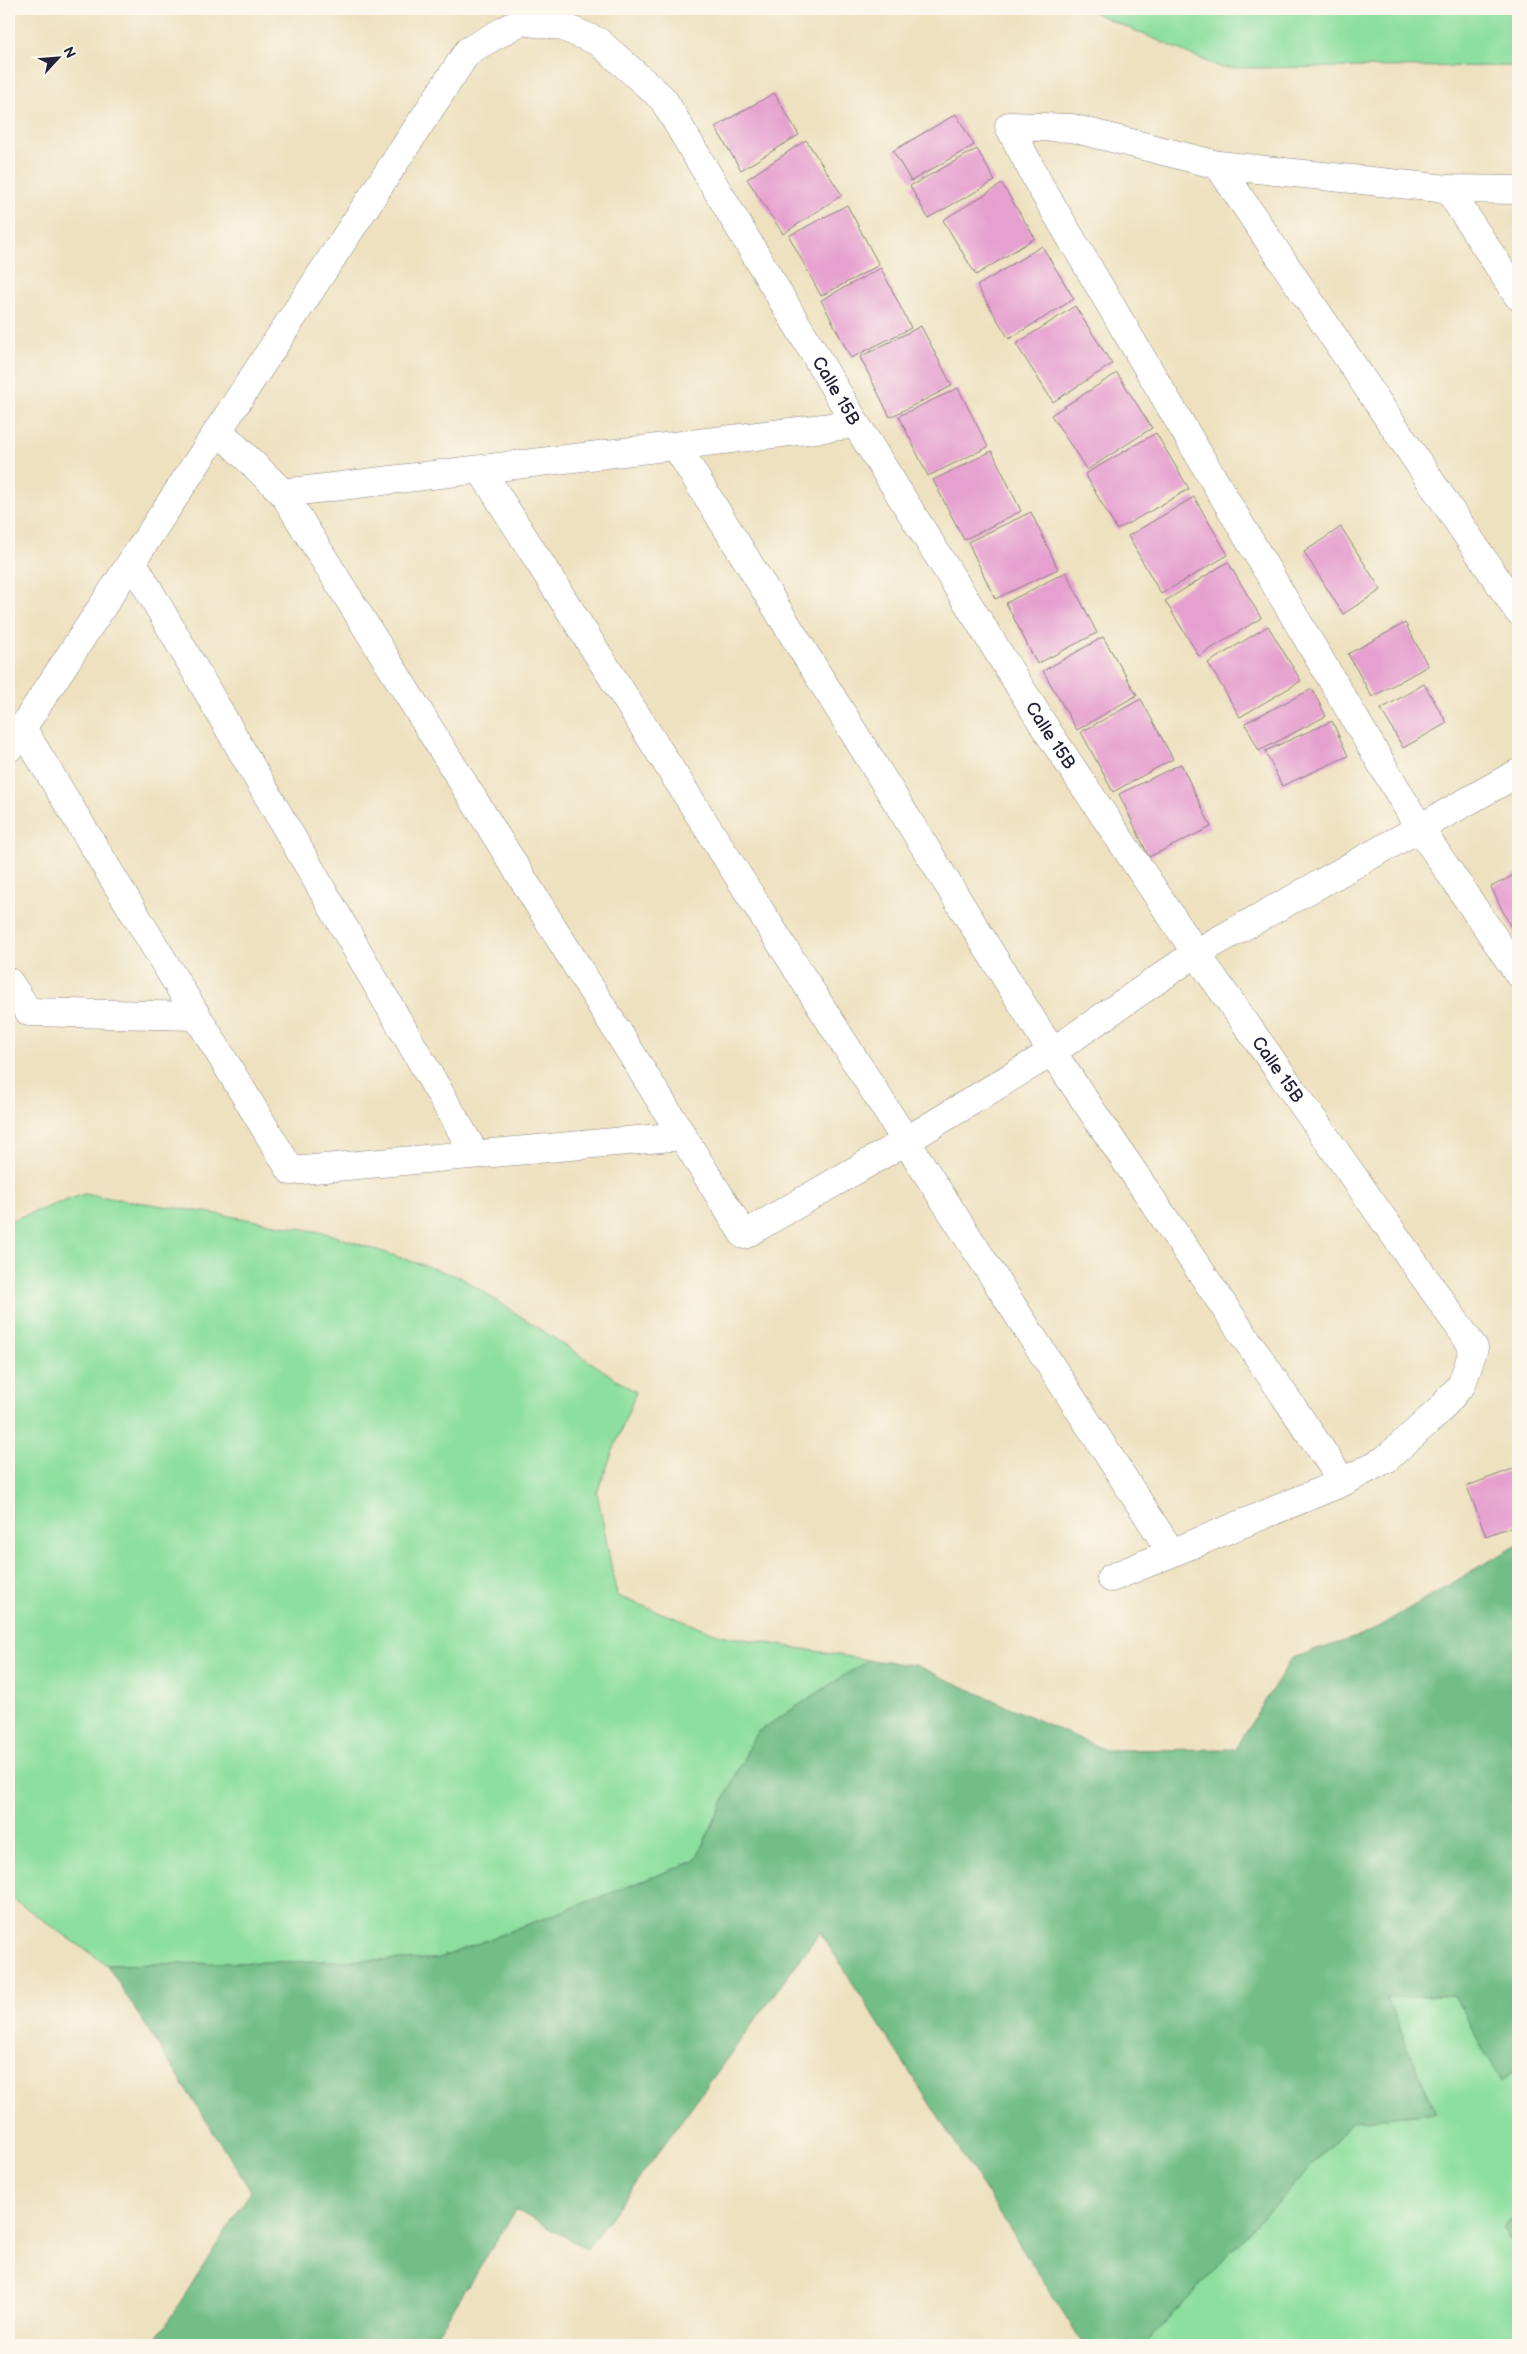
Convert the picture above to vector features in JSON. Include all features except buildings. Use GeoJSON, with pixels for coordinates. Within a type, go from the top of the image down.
{"type":"FeatureCollection","features":[{"type":"Feature","properties":{"kind":"street","name":"Calle 15B"},"geometry":{"type":"LineString","coordinates":[[15,738],[468,51],[521,21],[561,26],[599,42],[662,99],[856,424],[1048,732],[1196,953],[1474,1348],[1462,1384],[1438,1411],[1386,1459],[1343,1482]]}},
{"type":"Feature","properties":{"kind":"street"},"geometry":{"type":"LineString","coordinates":[[1518,190],[1448,189],[1218,165],[1072,128],[1009,126],[1044,192],[1420,829],[1518,973]]}},
{"type":"Feature","properties":{"kind":"street"},"geometry":{"type":"LineString","coordinates":[[1218,165],[1518,611]]}},
{"type":"Feature","properties":{"kind":"street"},"geometry":{"type":"LineString","coordinates":[[1448,189],[1518,296]]}},
{"type":"Feature","properties":{"kind":"street"},"geometry":{"type":"LineString","coordinates":[[283,493],[856,424]]}},
{"type":"Feature","properties":{"kind":"street"},"geometry":{"type":"LineString","coordinates":[[218,430],[283,493],[744,1235],[906,1141],[1052,1052],[1196,953],[1420,829],[1518,772]]}},
{"type":"Feature","properties":{"kind":"street"},"geometry":{"type":"LineString","coordinates":[[676,446],[1052,1052],[1343,1482],[1111,1578]]}},
{"type":"Feature","properties":{"kind":"street"},"geometry":{"type":"LineString","coordinates":[[481,470],[906,1141],[1171,1552]]}},
{"type":"Feature","properties":{"kind":"street"},"geometry":{"type":"LineString","coordinates":[[132,561],[475,1154]]}},
{"type":"Feature","properties":{"kind":"street"},"geometry":{"type":"LineString","coordinates":[[15,738],[196,1016],[291,1171],[683,1136]]}},
{"type":"Feature","properties":{"kind":"street"},"geometry":{"type":"LineString","coordinates":[[9,982],[28,1012],[196,1016]]}},
{"type":"Feature","properties":{"kind":"green space"},"geometry":{"type":"Polygon","coordinates":[[[1085,9],[1518,9],[1518,66],[1222,68],[1085,9]]]}},
{"type":"Feature","properties":{"kind":"green space"},"geometry":{"type":"Polygon","coordinates":[[[84,1194],[224,1215],[326,1233],[462,1278],[636,1392],[597,1492],[617,1596],[720,1635],[868,1660],[756,1733],[695,1861],[437,1959],[107,1965],[9,1896],[9,1221],[84,1194]]]}},
{"type":"Feature","properties":{"kind":"green space"},"geometry":{"type":"Polygon","coordinates":[[[1518,1544],[1518,2067],[1501,2083],[1454,1995],[1387,1999],[1436,2113],[1353,2121],[1144,2345],[1084,2345],[820,1932],[587,2249],[516,2210],[430,2345],[153,2345],[251,2191],[107,1965],[437,1959],[695,1861],[756,1733],[868,1660],[915,1665],[1105,1750],[1235,1749],[1292,1658],[1366,1634],[1518,1544]]]}},
{"type":"Feature","properties":{"kind":"green space"},"geometry":{"type":"Polygon","coordinates":[[[1454,1995],[1501,2082],[1518,2067],[1518,2213],[1502,2228],[1518,2250],[1518,2345],[1144,2345],[1353,2121],[1436,2113],[1387,1999],[1454,1995]]]}},
{"type":"Feature","properties":{"kind":"green space"},"geometry":{"type":"Polygon","coordinates":[[[1518,2213],[1518,2250],[1502,2228],[1518,2213]]]}}]}
